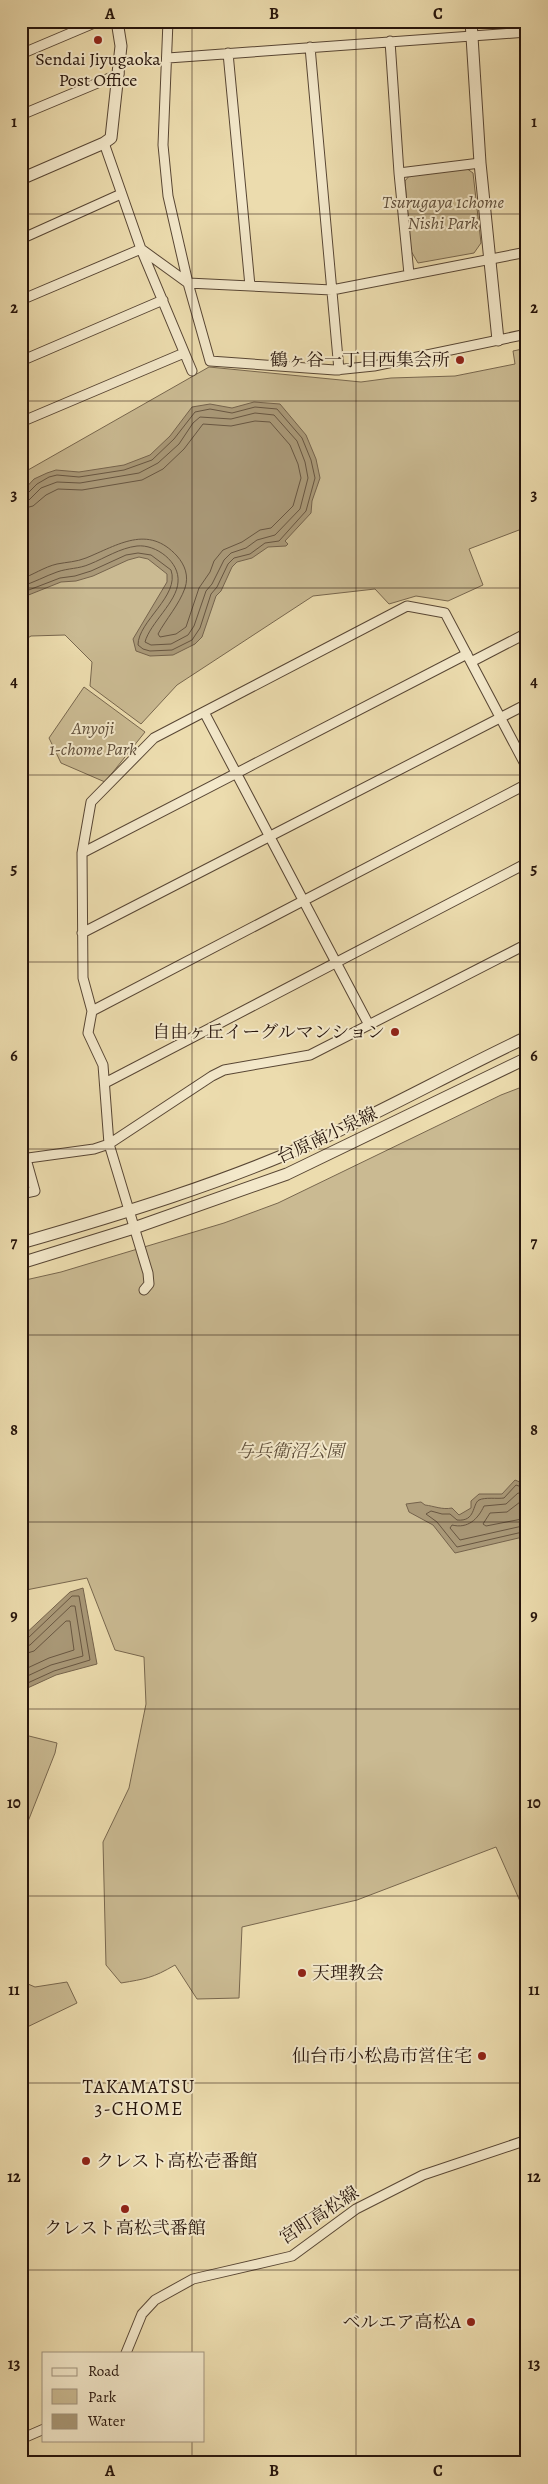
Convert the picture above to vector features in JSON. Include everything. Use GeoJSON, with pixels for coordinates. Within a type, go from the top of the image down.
{"type":"FeatureCollection","features":[{"type":"Feature","properties":{"kind":"street"},"geometry":{"type":"LineString","coordinates":[[21,54],[100,21]]}},
{"type":"Feature","properties":{"kind":"street"},"geometry":{"type":"LineString","coordinates":[[21,179],[104,143],[111,138],[122,46],[117,21]]}},
{"type":"Feature","properties":{"kind":"street"},"geometry":{"type":"LineString","coordinates":[[168,21],[163,145],[168,196],[188,283],[210,361],[340,370],[374,366],[527,334]]}},
{"type":"Feature","properties":{"kind":"street"},"geometry":{"type":"LineString","coordinates":[[471,21],[480,163],[498,340]]}},
{"type":"Feature","properties":{"kind":"street"},"geometry":{"type":"LineString","coordinates":[[168,58],[527,32]]}},
{"type":"Feature","properties":{"kind":"street"},"geometry":{"type":"LineString","coordinates":[[390,42],[399,173],[409,274]]}},
{"type":"Feature","properties":{"kind":"street"},"geometry":{"type":"LineString","coordinates":[[310,47],[340,370]]}},
{"type":"Feature","properties":{"kind":"street"},"geometry":{"type":"LineString","coordinates":[[228,53],[250,286]]}},
{"type":"Feature","properties":{"kind":"street"},"geometry":{"type":"LineString","coordinates":[[21,115],[119,74]]}},
{"type":"Feature","properties":{"kind":"street"},"geometry":{"type":"LineString","coordinates":[[104,143],[120,194],[141,249],[192,371]]}},
{"type":"Feature","properties":{"kind":"street"},"geometry":{"type":"LineString","coordinates":[[399,173],[480,163]]}},
{"type":"Feature","properties":{"kind":"street"},"geometry":{"type":"LineString","coordinates":[[21,239],[120,194]]}},
{"type":"Feature","properties":{"kind":"street"},"geometry":{"type":"LineString","coordinates":[[141,249],[188,283],[332,290],[527,252]]}},
{"type":"Feature","properties":{"kind":"street"},"geometry":{"type":"LineString","coordinates":[[21,300],[141,249]]}},
{"type":"Feature","properties":{"kind":"street"},"geometry":{"type":"LineString","coordinates":[[21,361],[163,300]]}},
{"type":"Feature","properties":{"kind":"street"},"geometry":{"type":"LineString","coordinates":[[21,422],[184,354]]}},
{"type":"Feature","properties":{"kind":"street"},"geometry":{"type":"LineString","coordinates":[[144,1290],[149,1284],[148,1274],[109,1144],[103,1065],[88,1033],[92,1011],[83,978],[82,854],[90,802],[154,738],[407,606],[445,613],[527,768]]}},
{"type":"Feature","properties":{"kind":"street"},"geometry":{"type":"LineString","coordinates":[[82,854],[469,658],[527,634]]}},
{"type":"Feature","properties":{"kind":"street"},"geometry":{"type":"LineString","coordinates":[[82,933],[527,704]]}},
{"type":"Feature","properties":{"kind":"street"},"geometry":{"type":"LineString","coordinates":[[204,712],[369,1025]]}},
{"type":"Feature","properties":{"kind":"street"},"geometry":{"type":"LineString","coordinates":[[92,1011],[527,784]]}},
{"type":"Feature","properties":{"kind":"street"},"geometry":{"type":"LineString","coordinates":[[105,1083],[527,863]]}},
{"type":"Feature","properties":{"kind":"street"},"geometry":{"type":"LineString","coordinates":[[21,1194],[35,1191],[23,1159],[100,1148],[224,1070],[310,1055],[527,944]]}},
{"type":"Feature","properties":{"kind":"street"},"geometry":{"type":"LineString","coordinates":[[21,1244],[129,1211],[232,1176],[320,1139],[527,1037]]}},
{"type":"Feature","properties":{"kind":"street","name":"台原南小泉線"},"geometry":{"type":"LineString","coordinates":[[21,1262],[134,1228],[242,1192],[287,1174],[527,1058]]}},
{"type":"Feature","properties":{"kind":"street","name":"宮町高松線"},"geometry":{"type":"LineString","coordinates":[[126,2352],[142,2314],[155,2300],[193,2279],[292,2256],[356,2209],[423,2175],[527,2140]]}},
{"type":"Feature","properties":{"kind":"street"},"geometry":{"type":"LineString","coordinates":[[21,2440],[42,2430]]}},
{"type":"Feature","properties":{"kind":"green space","name":"Tsurugaya 1chome Nishi Park"},"geometry":{"type":"Polygon","coordinates":[[[466,168],[473,173],[481,243],[474,253],[418,263],[411,251],[405,181],[410,175],[466,168]]]}},
{"type":"Feature","properties":{"kind":"green space"},"geometry":{"type":"Polygon","coordinates":[[[527,348],[527,527],[469,549],[483,585],[448,601],[416,596],[389,604],[375,589],[313,596],[177,685],[141,724],[90,686],[92,662],[65,635],[31,636],[21,642],[21,474],[209,367],[361,382],[391,378],[455,376],[515,364],[513,351],[527,348]]]}},
{"type":"Feature","properties":{"kind":"green space","name":"Anyoji 1-chome Park"},"geometry":{"type":"Polygon","coordinates":[[[84,687],[145,732],[105,782],[61,763],[49,738],[84,687]]]}},
{"type":"Feature","properties":{"kind":"green space","name":"与兵衛沼公園"},"geometry":{"type":"Polygon","coordinates":[[[527,1085],[527,1758],[525,1759],[527,1763],[527,1917],[496,1847],[357,1900],[242,1927],[239,1998],[197,1999],[175,1965],[149,1977],[121,1983],[106,1965],[103,1842],[129,1788],[146,1704],[144,1657],[115,1650],[87,1578],[21,1591],[21,1281],[61,1272],[224,1223],[278,1203],[501,1095],[527,1085]]]}},
{"type":"Feature","properties":{"kind":"green space"},"geometry":{"type":"Polygon","coordinates":[[[21,1734],[57,1743],[55,1753],[27,1824],[21,1824],[21,1734]]]}},
{"type":"Feature","properties":{"kind":"green space"},"geometry":{"type":"Polygon","coordinates":[[[21,1981],[35,1987],[67,1982],[77,2003],[21,2030],[21,1981]]]}},
{"type":"Feature","properties":{"kind":"water"},"geometry":{"type":"Polygon","coordinates":[[[254,402],[280,404],[306,435],[316,459],[320,478],[312,501],[311,513],[285,541],[288,544],[286,546],[268,547],[252,558],[237,562],[232,567],[221,591],[216,596],[202,637],[195,644],[173,655],[150,656],[136,651],[133,639],[167,582],[167,574],[148,559],[139,557],[128,560],[93,576],[76,581],[61,582],[21,598],[21,493],[34,479],[56,470],[79,472],[124,465],[150,455],[170,436],[192,407],[210,404],[232,408],[254,402]]]}},
{"type":"Feature","properties":{"kind":"water"},"geometry":{"type":"Polygon","coordinates":[[[515,1480],[527,1485],[527,1536],[455,1553],[433,1525],[409,1512],[406,1504],[421,1502],[438,1508],[452,1508],[459,1515],[471,1508],[471,1501],[479,1494],[502,1494],[515,1480]]]}},
{"type":"Feature","properties":{"kind":"water"},"geometry":{"type":"Polygon","coordinates":[[[83,1588],[97,1664],[56,1675],[21,1691],[21,1638],[70,1592],[83,1588]]]}},
{"type":"Feature","properties":{"kind":"place","name":"Sendai Jiyugaoka Post Office"},"geometry":{"type":"Point","coordinates":[98,40]}},
{"type":"Feature","properties":{"kind":"place","name":"鶴ヶ谷一丁目西集会所"},"geometry":{"type":"Point","coordinates":[460,360]}},
{"type":"Feature","properties":{"kind":"place","name":"自由ヶ丘イーグルマンション"},"geometry":{"type":"Point","coordinates":[395,1032]}},
{"type":"Feature","properties":{"kind":"place","name":"天理教会"},"geometry":{"type":"Point","coordinates":[302,1973]}},
{"type":"Feature","properties":{"kind":"place","name":"仙台市小松島市営住宅"},"geometry":{"type":"Point","coordinates":[482,2056]}},
{"type":"Feature","properties":{"kind":"place","name":"クレスト高松壱番館"},"geometry":{"type":"Point","coordinates":[86,2161]}},
{"type":"Feature","properties":{"kind":"place","name":"クレスト高松弐番館"},"geometry":{"type":"Point","coordinates":[125,2209]}},
{"type":"Feature","properties":{"kind":"place","name":"ベルエア高松A"},"geometry":{"type":"Point","coordinates":[471,2322]}},
{"type":"Feature","properties":{"kind":"district","name":"TAKAMATSU 3-CHOME"},"geometry":{"type":"Point","coordinates":[139,2097]}}]}
